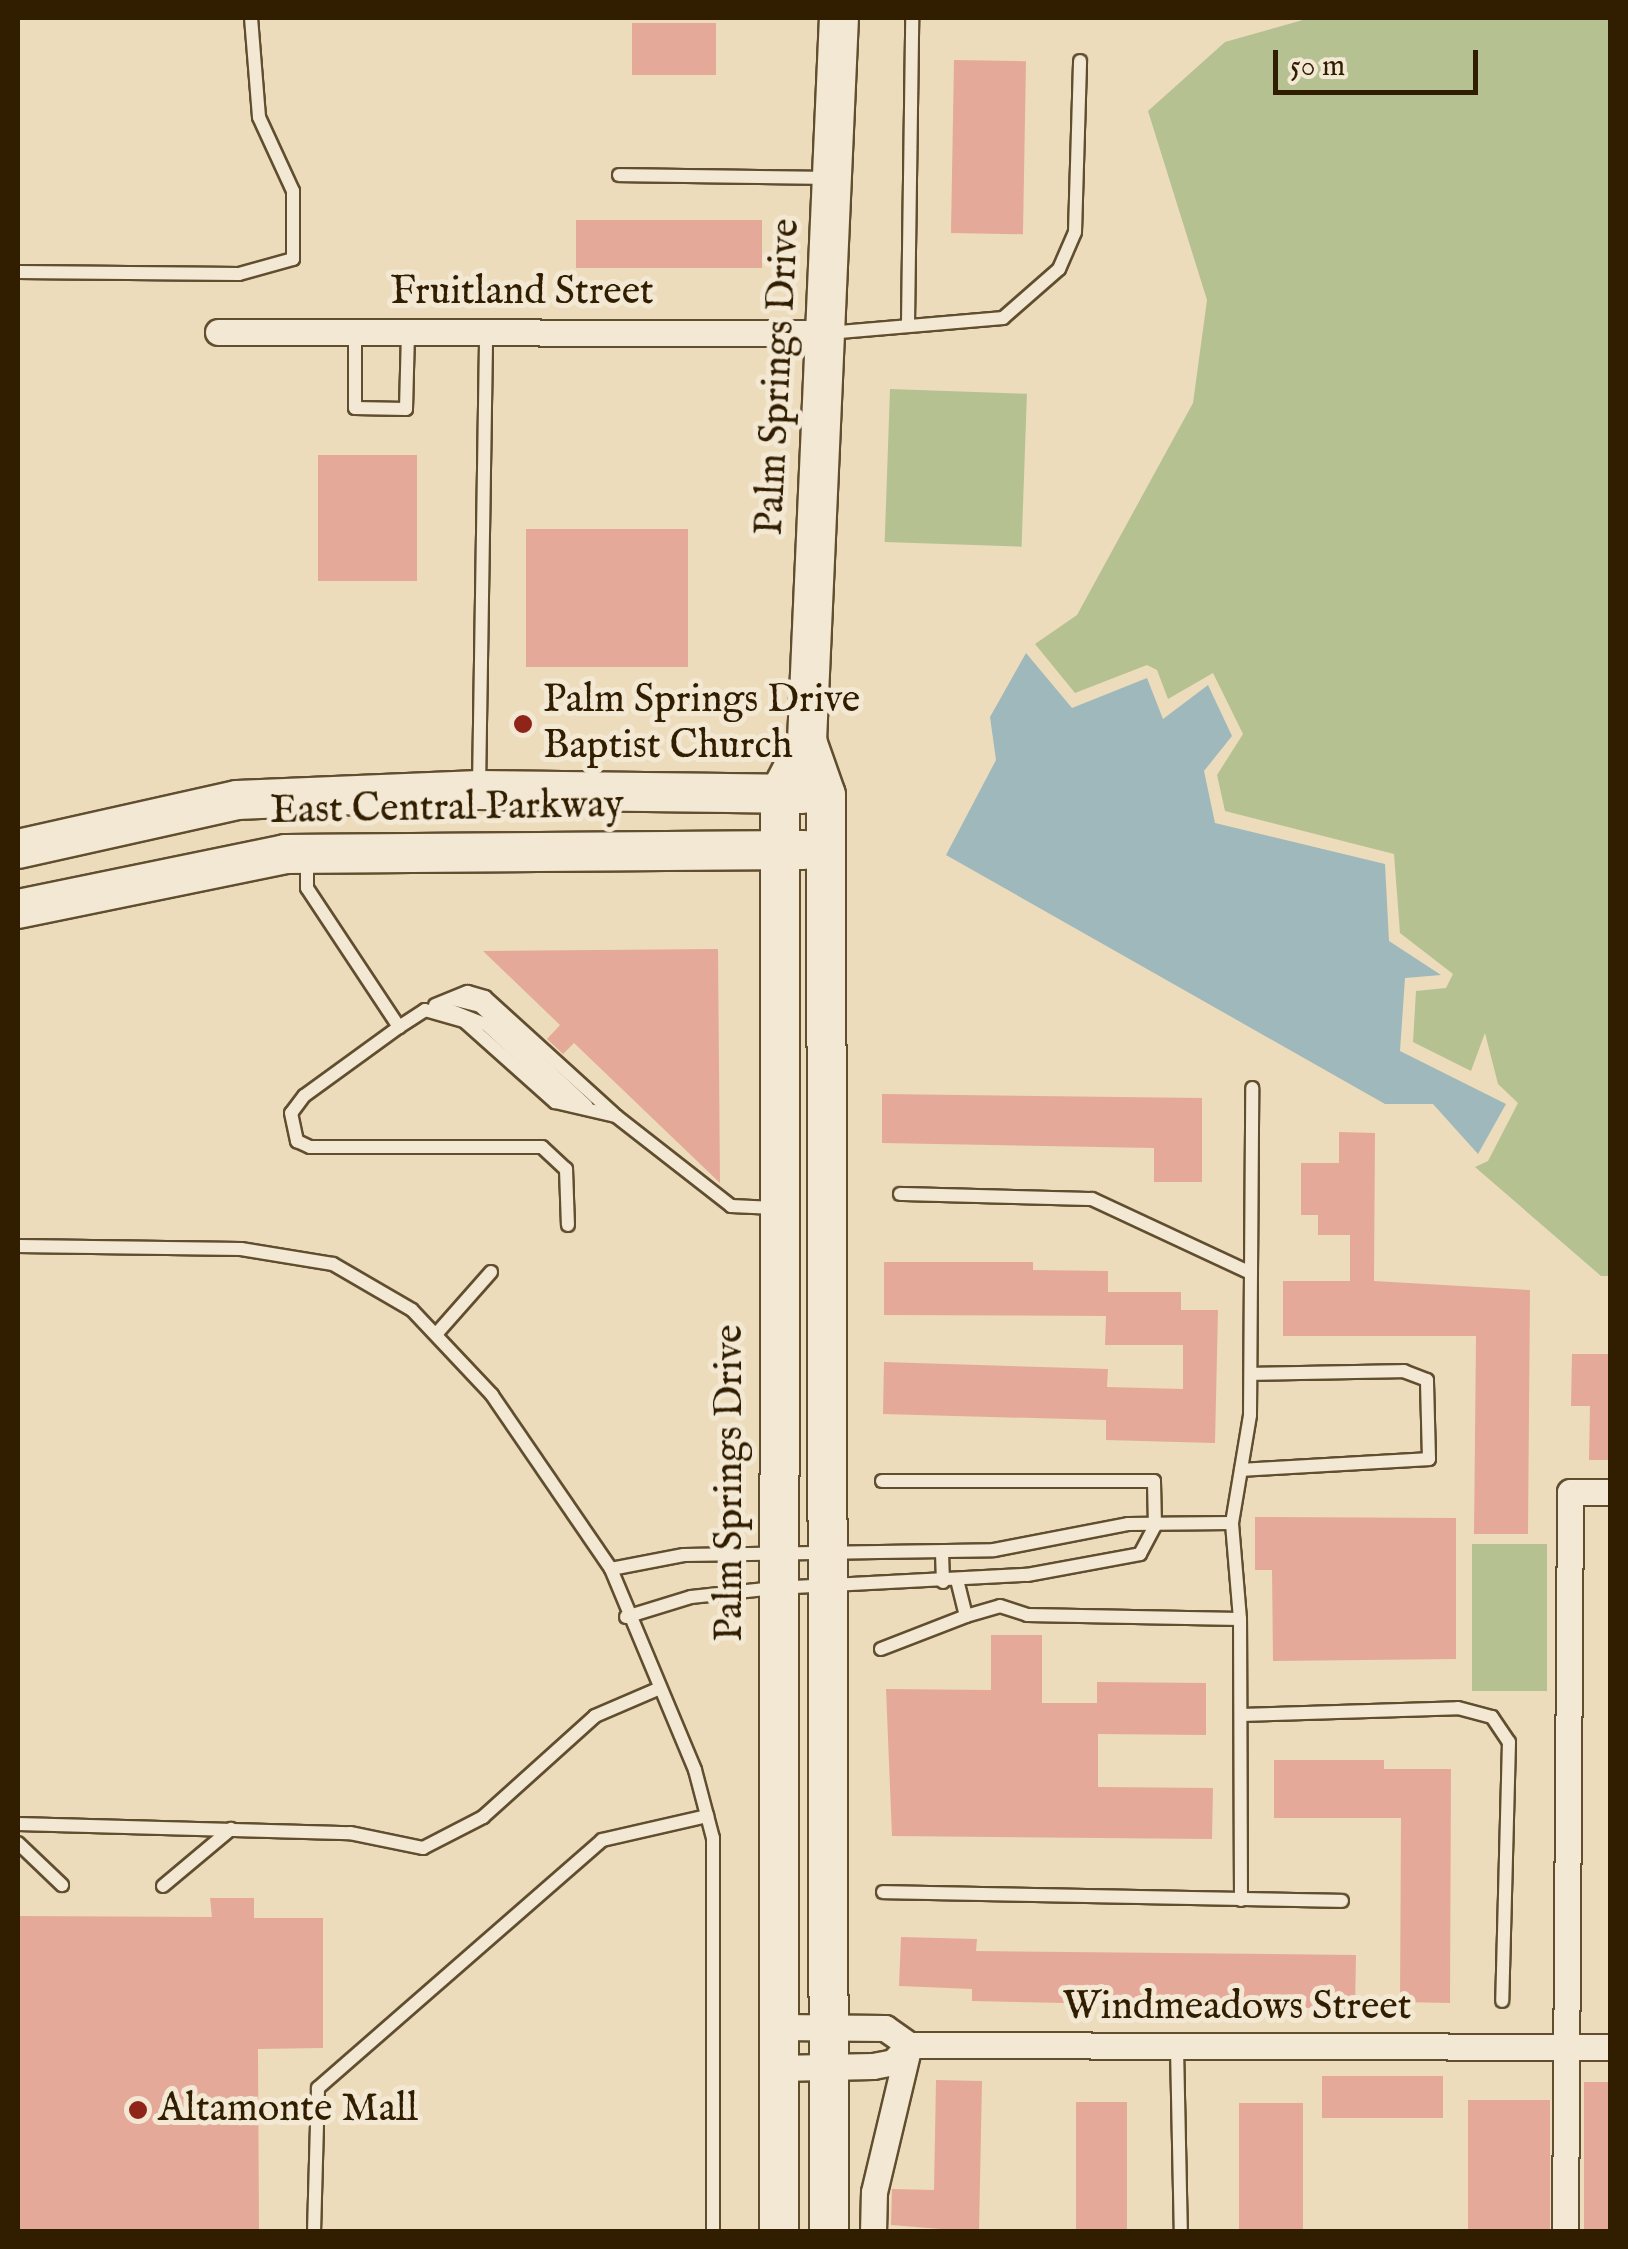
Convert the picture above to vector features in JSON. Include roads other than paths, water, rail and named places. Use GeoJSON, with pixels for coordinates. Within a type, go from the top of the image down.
{"type":"FeatureCollection","features":[{"type":"Feature","properties":{"kind":"main road","name":"Palm Springs Drive"},"geometry":{"type":"LineString","coordinates":[[829,2232],[824,1571],[826,795],[807,741],[839,18]]}},
{"type":"Feature","properties":{"kind":"main road","name":"Palm Springs Drive"},"geometry":{"type":"LineString","coordinates":[[779,2232],[775,1571],[780,793],[807,741]]}},
{"type":"Feature","properties":{"kind":"main road","name":"East Central Parkway"},"geometry":{"type":"LineString","coordinates":[[18,849],[237,800],[479,790],[826,795]]}},
{"type":"Feature","properties":{"kind":"main road","name":"East Central Parkway"},"geometry":{"type":"LineString","coordinates":[[18,909],[307,852],[824,850]]}},
{"type":"Feature","properties":{"kind":"street","name":"Fruitland Street"},"geometry":{"type":"LineString","coordinates":[[218,332],[408,329],[826,334]]}},
{"type":"Feature","properties":{"kind":"street"},"geometry":{"type":"LineString","coordinates":[[1564,2232],[1570,1492],[1610,1492]]}},
{"type":"Feature","properties":{"kind":"street","name":"Windmeadows Street"},"geometry":{"type":"LineString","coordinates":[[778,2026],[885,2028],[909,2045],[1610,2047]]}},
{"type":"Feature","properties":{"kind":"street"},"geometry":{"type":"LineString","coordinates":[[873,2232],[874,2192],[909,2045]]}},
{"type":"Feature","properties":{"kind":"street","name":"Windmeadows Street"},"geometry":{"type":"LineString","coordinates":[[778,2068],[893,2062],[909,2045]]}},
{"type":"Feature","properties":{"kind":"lane"},"geometry":{"type":"LineString","coordinates":[[18,272],[239,274],[294,259],[293,191],[259,117],[251,18]]}},
{"type":"Feature","properties":{"kind":"lane"},"geometry":{"type":"LineString","coordinates":[[908,323],[912,18]]}},
{"type":"Feature","properties":{"kind":"lane"},"geometry":{"type":"LineString","coordinates":[[826,334],[908,323],[946,328],[1003,318],[1059,270],[1075,232],[1080,60]]}},
{"type":"Feature","properties":{"kind":"lane"},"geometry":{"type":"LineString","coordinates":[[619,175],[834,178]]}},
{"type":"Feature","properties":{"kind":"lane"},"geometry":{"type":"LineString","coordinates":[[355,330],[355,408],[406,409],[408,329]]}},
{"type":"Feature","properties":{"kind":"lane"},"geometry":{"type":"LineString","coordinates":[[479,790],[486,330]]}},
{"type":"Feature","properties":{"kind":"lane"},"geometry":{"type":"LineString","coordinates":[[307,852],[307,888],[399,1027]]}},
{"type":"Feature","properties":{"kind":"lane"},"geometry":{"type":"LineString","coordinates":[[568,1226],[566,1169],[542,1147],[310,1147],[297,1141],[291,1113],[304,1096],[399,1027],[430,1007],[468,992],[496,1004],[616,1116],[731,1206],[777,1208]]}},
{"type":"Feature","properties":{"kind":"lane"},"geometry":{"type":"LineString","coordinates":[[450,999],[480,1006],[589,1108]]}},
{"type":"Feature","properties":{"kind":"lane"},"geometry":{"type":"LineString","coordinates":[[430,1007],[464,1021],[542,1092],[616,1116]]}},
{"type":"Feature","properties":{"kind":"lane"},"geometry":{"type":"LineString","coordinates":[[1241,1900],[1240,1618],[1232,1522],[1251,1374],[1252,1088]]}},
{"type":"Feature","properties":{"kind":"lane"},"geometry":{"type":"LineString","coordinates":[[900,1194],[1092,1198],[1251,1274]]}},
{"type":"Feature","properties":{"kind":"lane"},"geometry":{"type":"LineString","coordinates":[[18,1246],[241,1249],[334,1264],[438,1332],[492,1394],[611,1569],[626,1617],[694,1770],[713,1838],[713,2232]]}},
{"type":"Feature","properties":{"kind":"lane"},"geometry":{"type":"LineString","coordinates":[[438,1332],[490,1272]]}},
{"type":"Feature","properties":{"kind":"lane"},"geometry":{"type":"LineString","coordinates":[[1241,1470],[1428,1458],[1427,1380],[1404,1371],[1251,1374]]}},
{"type":"Feature","properties":{"kind":"lane"},"geometry":{"type":"LineString","coordinates":[[611,1569],[684,1554],[775,1571],[824,1571],[950,1582],[1140,1554],[1155,1526],[1154,1482],[882,1482]]}},
{"type":"Feature","properties":{"kind":"lane"},"geometry":{"type":"LineString","coordinates":[[626,1617],[775,1571],[824,1571],[1128,1524],[1232,1522]]}},
{"type":"Feature","properties":{"kind":"lane"},"geometry":{"type":"LineString","coordinates":[[942,1553],[966,1616]]}},
{"type":"Feature","properties":{"kind":"lane"},"geometry":{"type":"LineString","coordinates":[[881,1649],[1000,1606],[1027,1615],[1240,1618]]}},
{"type":"Feature","properties":{"kind":"lane"},"geometry":{"type":"LineString","coordinates":[[18,1824],[350,1833],[423,1848],[482,1817],[595,1716],[658,1689]]}},
{"type":"Feature","properties":{"kind":"lane"},"geometry":{"type":"LineString","coordinates":[[1241,1715],[1458,1708],[1492,1717],[1509,1742],[1502,2000]]}},
{"type":"Feature","properties":{"kind":"lane"},"geometry":{"type":"LineString","coordinates":[[314,2232],[318,2088],[602,1840],[707,1816]]}},
{"type":"Feature","properties":{"kind":"lane"},"geometry":{"type":"LineString","coordinates":[[162,1886],[231,1829]]}},
{"type":"Feature","properties":{"kind":"lane"},"geometry":{"type":"LineString","coordinates":[[18,1844],[62,1886]]}},
{"type":"Feature","properties":{"kind":"lane"},"geometry":{"type":"LineString","coordinates":[[883,1892],[1342,1902]]}},
{"type":"Feature","properties":{"kind":"lane"},"geometry":{"type":"LineString","coordinates":[[1177,2048],[1182,2232]]}},
{"type":"Feature","properties":{"kind":"water"},"geometry":{"type":"Polygon","coordinates":[[[1026,653],[1072,708],[1147,678],[1163,719],[1208,685],[1232,736],[1204,771],[1215,823],[1385,864],[1389,941],[1441,975],[1405,978],[1400,1051],[1506,1104],[1478,1154],[1433,1104],[1385,1104],[946,855],[996,760],[990,717],[1026,653]]]}},
{"type":"Feature","properties":{"kind":"place","name":"Palm Springs Drive Baptist Church"},"geometry":{"type":"Point","coordinates":[523,724]}},
{"type":"Feature","properties":{"kind":"place","name":"Altamonte Mall"},"geometry":{"type":"Point","coordinates":[138,2110]}}]}
